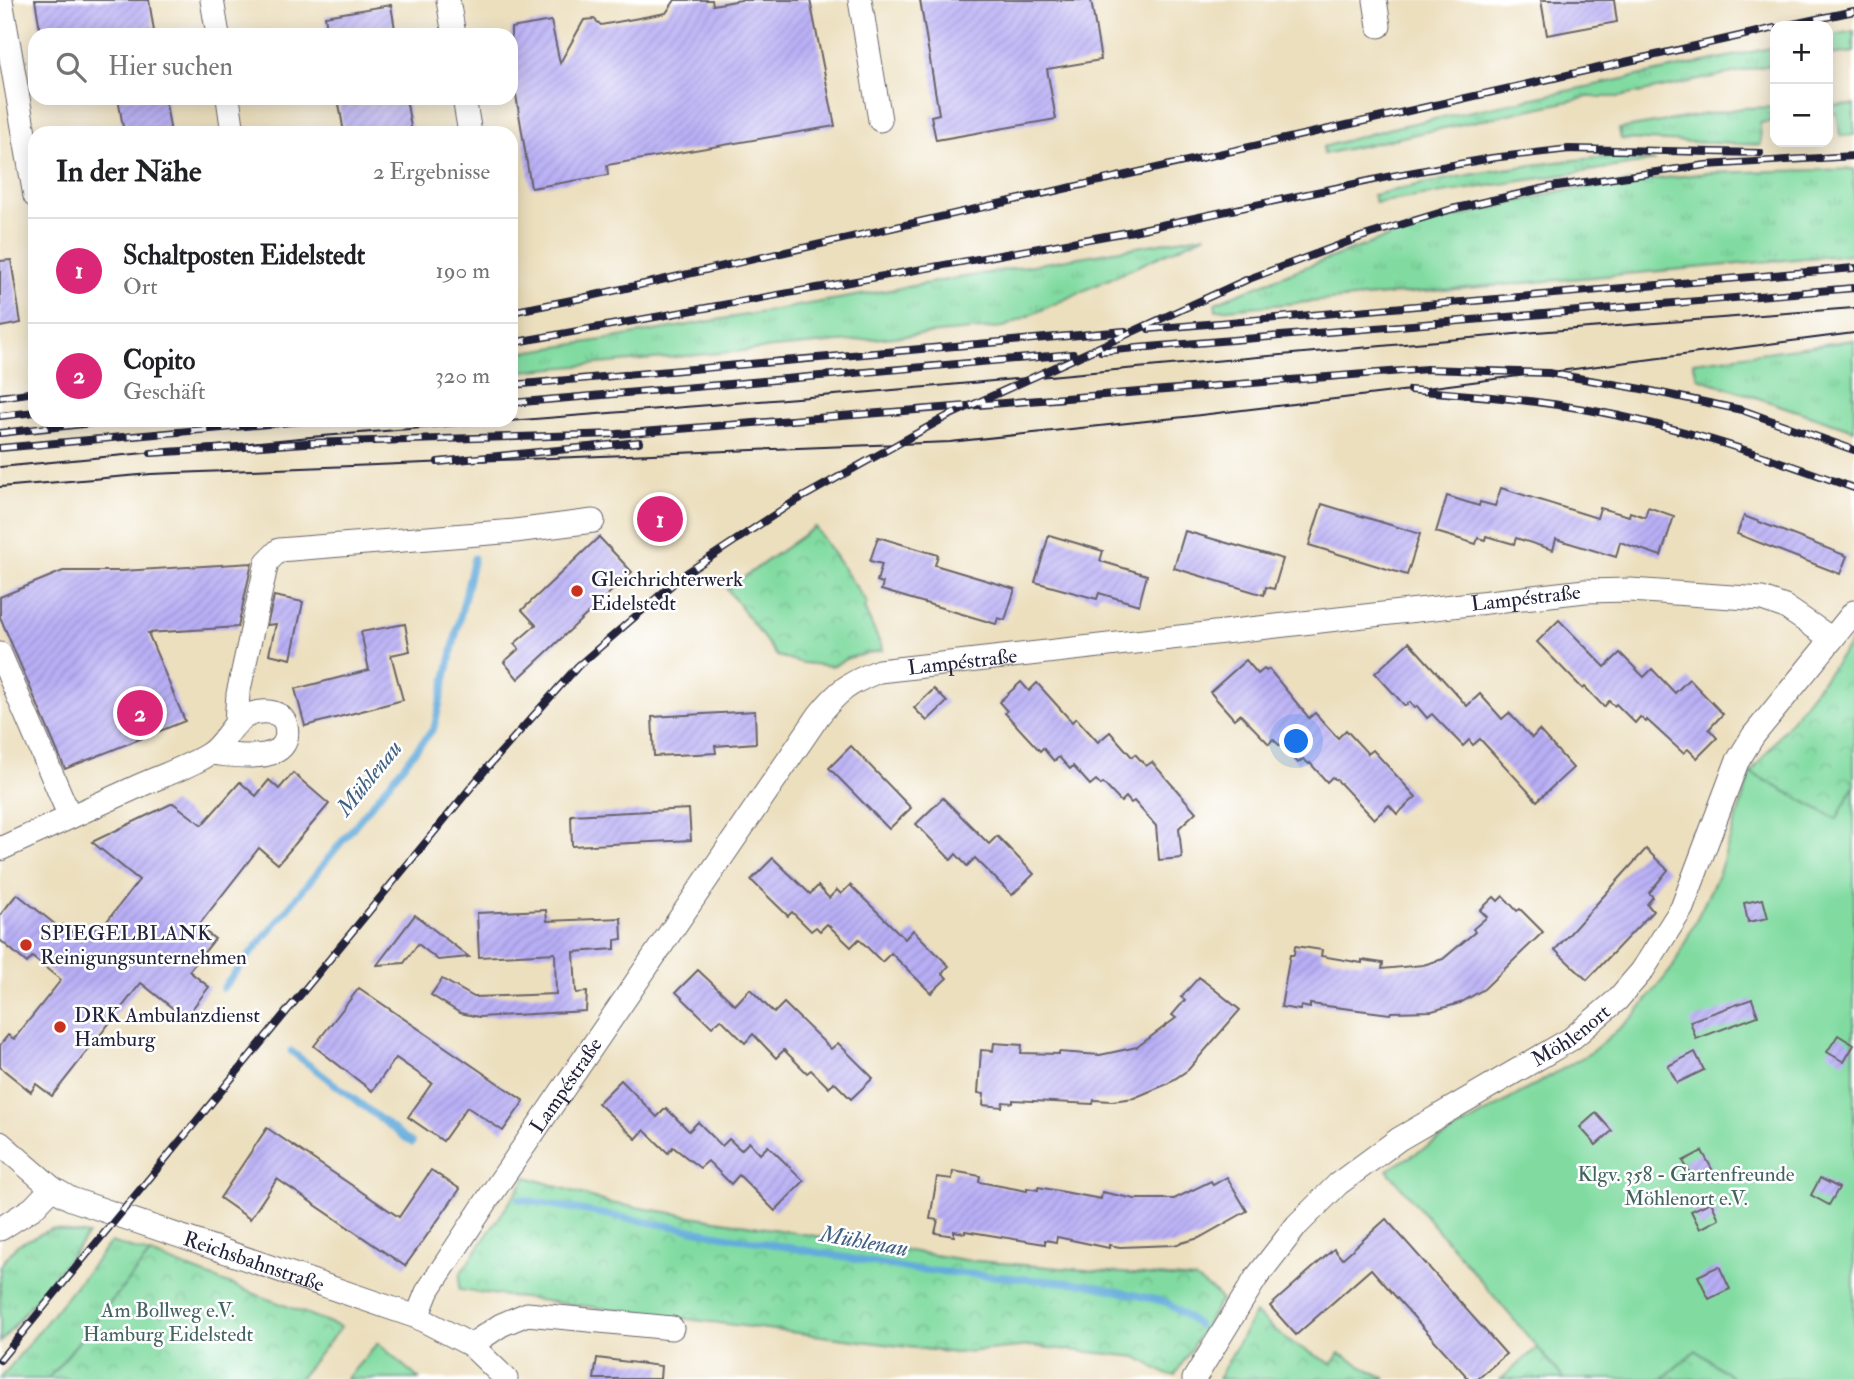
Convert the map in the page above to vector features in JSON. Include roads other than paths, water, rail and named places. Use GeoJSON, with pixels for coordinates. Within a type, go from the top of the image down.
{"type":"FeatureCollection","features":[{"type":"Feature","properties":{"kind":"street"},"geometry":{"type":"LineString","coordinates":[[1,0],[28,156]]}},
{"type":"Feature","properties":{"kind":"street"},"geometry":{"type":"LineString","coordinates":[[212,0],[217,28]]}},
{"type":"Feature","properties":{"kind":"street"},"geometry":{"type":"LineString","coordinates":[[448,0],[453,28]]}},
{"type":"Feature","properties":{"kind":"street"},"geometry":{"type":"LineString","coordinates":[[860,0],[880,120]]}},
{"type":"Feature","properties":{"kind":"street"},"geometry":{"type":"LineString","coordinates":[[1375,0],[1379,26]]}},
{"type":"Feature","properties":{"kind":"street"},"geometry":{"type":"LineString","coordinates":[[229,105],[232,126]]}},
{"type":"Feature","properties":{"kind":"street"},"geometry":{"type":"LineString","coordinates":[[465,105],[469,126]]}},
{"type":"Feature","properties":{"kind":"street"},"geometry":{"type":"LineString","coordinates":[[236,722],[238,694],[267,562],[279,550],[515,531],[593,521]]}},
{"type":"Feature","properties":{"kind":"street","name":"Lampéstraße"},"geometry":{"type":"LineString","coordinates":[[416,1317],[427,1292],[480,1211],[819,715],[833,697],[852,681],[878,671],[1585,591],[1643,590],[1762,599],[1785,607],[1832,639]]}},
{"type":"Feature","properties":{"kind":"street","name":"Möhlenort"},"geometry":{"type":"LineString","coordinates":[[1194,1379],[1256,1278],[1297,1226],[1338,1184],[1419,1126],[1571,1039],[1594,1022],[1642,971],[1682,908],[1737,762],[1753,736],[1854,612]]}},
{"type":"Feature","properties":{"kind":"street"},"geometry":{"type":"LineString","coordinates":[[0,654],[70,817]]}},
{"type":"Feature","properties":{"kind":"street"},"geometry":{"type":"LineString","coordinates":[[0,849],[210,753],[236,722],[250,715],[265,711],[279,714],[286,723],[286,736],[280,749],[267,756],[210,753]]}},
{"type":"Feature","properties":{"kind":"street","name":"Reichsbahnstraße"},"geometry":{"type":"LineString","coordinates":[[0,1143],[52,1188],[71,1199],[416,1317],[471,1345],[506,1379]]}},
{"type":"Feature","properties":{"kind":"street"},"geometry":{"type":"LineString","coordinates":[[0,1229],[33,1208],[52,1188]]}},
{"type":"Feature","properties":{"kind":"street"},"geometry":{"type":"LineString","coordinates":[[471,1345],[501,1325],[527,1314],[672,1328]]}},
{"type":"Feature","properties":{"kind":"waterway","name":"Mühlenau"},"geometry":{"type":"LineString","coordinates":[[223,988],[434,728],[474,558]]}},
{"type":"Feature","properties":{"kind":"waterway","name":"Mühlenau"},"geometry":{"type":"LineString","coordinates":[[291,1051],[412,1143]]}},
{"type":"Feature","properties":{"kind":"waterway","name":"Mühlenau"},"geometry":{"type":"LineString","coordinates":[[519,1199],[910,1269],[1085,1284],[1166,1302],[1198,1325]]}},
{"type":"Feature","properties":{"kind":"tram line"},"geometry":{"type":"LineString","coordinates":[[518,420],[871,392],[1536,332],[1854,308]]}},
{"type":"Feature","properties":{"kind":"tram line"},"geometry":{"type":"LineString","coordinates":[[0,487],[151,474],[950,442],[1410,390],[1854,333]]}},
{"type":"Feature","properties":{"kind":"tram line"},"geometry":{"type":"LineString","coordinates":[[0,467],[435,427]]}},
{"type":"Feature","properties":{"kind":"railway"},"geometry":{"type":"LineString","coordinates":[[1807,21],[1854,11]]}},
{"type":"Feature","properties":{"kind":"railway"},"geometry":{"type":"LineString","coordinates":[[518,311],[1770,29]]}},
{"type":"Feature","properties":{"kind":"railway"},"geometry":{"type":"LineString","coordinates":[[518,342],[1133,231],[1392,176],[1492,158],[1569,149],[1760,153]]}},
{"type":"Feature","properties":{"kind":"railway"},"geometry":{"type":"LineString","coordinates":[[0,1360],[486,769],[578,666],[682,576],[792,503],[946,417],[1246,280],[1361,237],[1452,209],[1550,187],[1706,165],[1854,156]]}},
{"type":"Feature","properties":{"kind":"railway"},"geometry":{"type":"LineString","coordinates":[[1149,329],[1854,268]]}},
{"type":"Feature","properties":{"kind":"railway"},"geometry":{"type":"LineString","coordinates":[[1101,351],[1854,288]]}},
{"type":"Feature","properties":{"kind":"railway"},"geometry":{"type":"LineString","coordinates":[[518,384],[1125,331]]}},
{"type":"Feature","properties":{"kind":"railway"},"geometry":{"type":"LineString","coordinates":[[518,402],[1073,354]]}},
{"type":"Feature","properties":{"kind":"railway"},"geometry":{"type":"LineString","coordinates":[[151,453],[306,443],[617,434],[1427,369],[1549,373],[1642,389],[1742,410],[1854,450]]}},
{"type":"Feature","properties":{"kind":"railway"},"geometry":{"type":"LineString","coordinates":[[1410,390],[1546,403],[1639,420],[1748,451],[1854,488]]}},
{"type":"Feature","properties":{"kind":"railway"},"geometry":{"type":"LineString","coordinates":[[0,397],[28,393]]}},
{"type":"Feature","properties":{"kind":"railway"},"geometry":{"type":"LineString","coordinates":[[0,416],[28,413]]}},
{"type":"Feature","properties":{"kind":"railway"},"geometry":{"type":"LineString","coordinates":[[0,433],[55,427]]}},
{"type":"Feature","properties":{"kind":"railway"},"geometry":{"type":"LineString","coordinates":[[0,448],[234,427]]}},
{"type":"Feature","properties":{"kind":"railway"},"geometry":{"type":"LineString","coordinates":[[438,462],[639,442]]}},
{"type":"Feature","properties":{"kind":"place","name":"Schaltposten Eidelstedt"},"geometry":{"type":"Point","coordinates":[660,519]}},
{"type":"Feature","properties":{"kind":"place","name":"Gleichrichterwerk Eidelstedt"},"geometry":{"type":"Point","coordinates":[577,591]}},
{"type":"Feature","properties":{"kind":"place","name":"Copito"},"geometry":{"type":"Point","coordinates":[140,713]}},
{"type":"Feature","properties":{"kind":"place","name":"SPIEGELBLANK Reinigungsunternehmen"},"geometry":{"type":"Point","coordinates":[26,945]}},
{"type":"Feature","properties":{"kind":"place","name":"DRK Ambulanzdienst Hamburg"},"geometry":{"type":"Point","coordinates":[60,1027]}},
{"type":"Feature","properties":{"kind":"park label","name":"Klgv. 358 - Gartenfreunde Möhlenort e.V."},"geometry":{"type":"Point","coordinates":[1686,1186]}},
{"type":"Feature","properties":{"kind":"park label","name":"Am Bollweg e.V. Hamburg Eidelstedt"},"geometry":{"type":"Point","coordinates":[168,1322]}}]}
